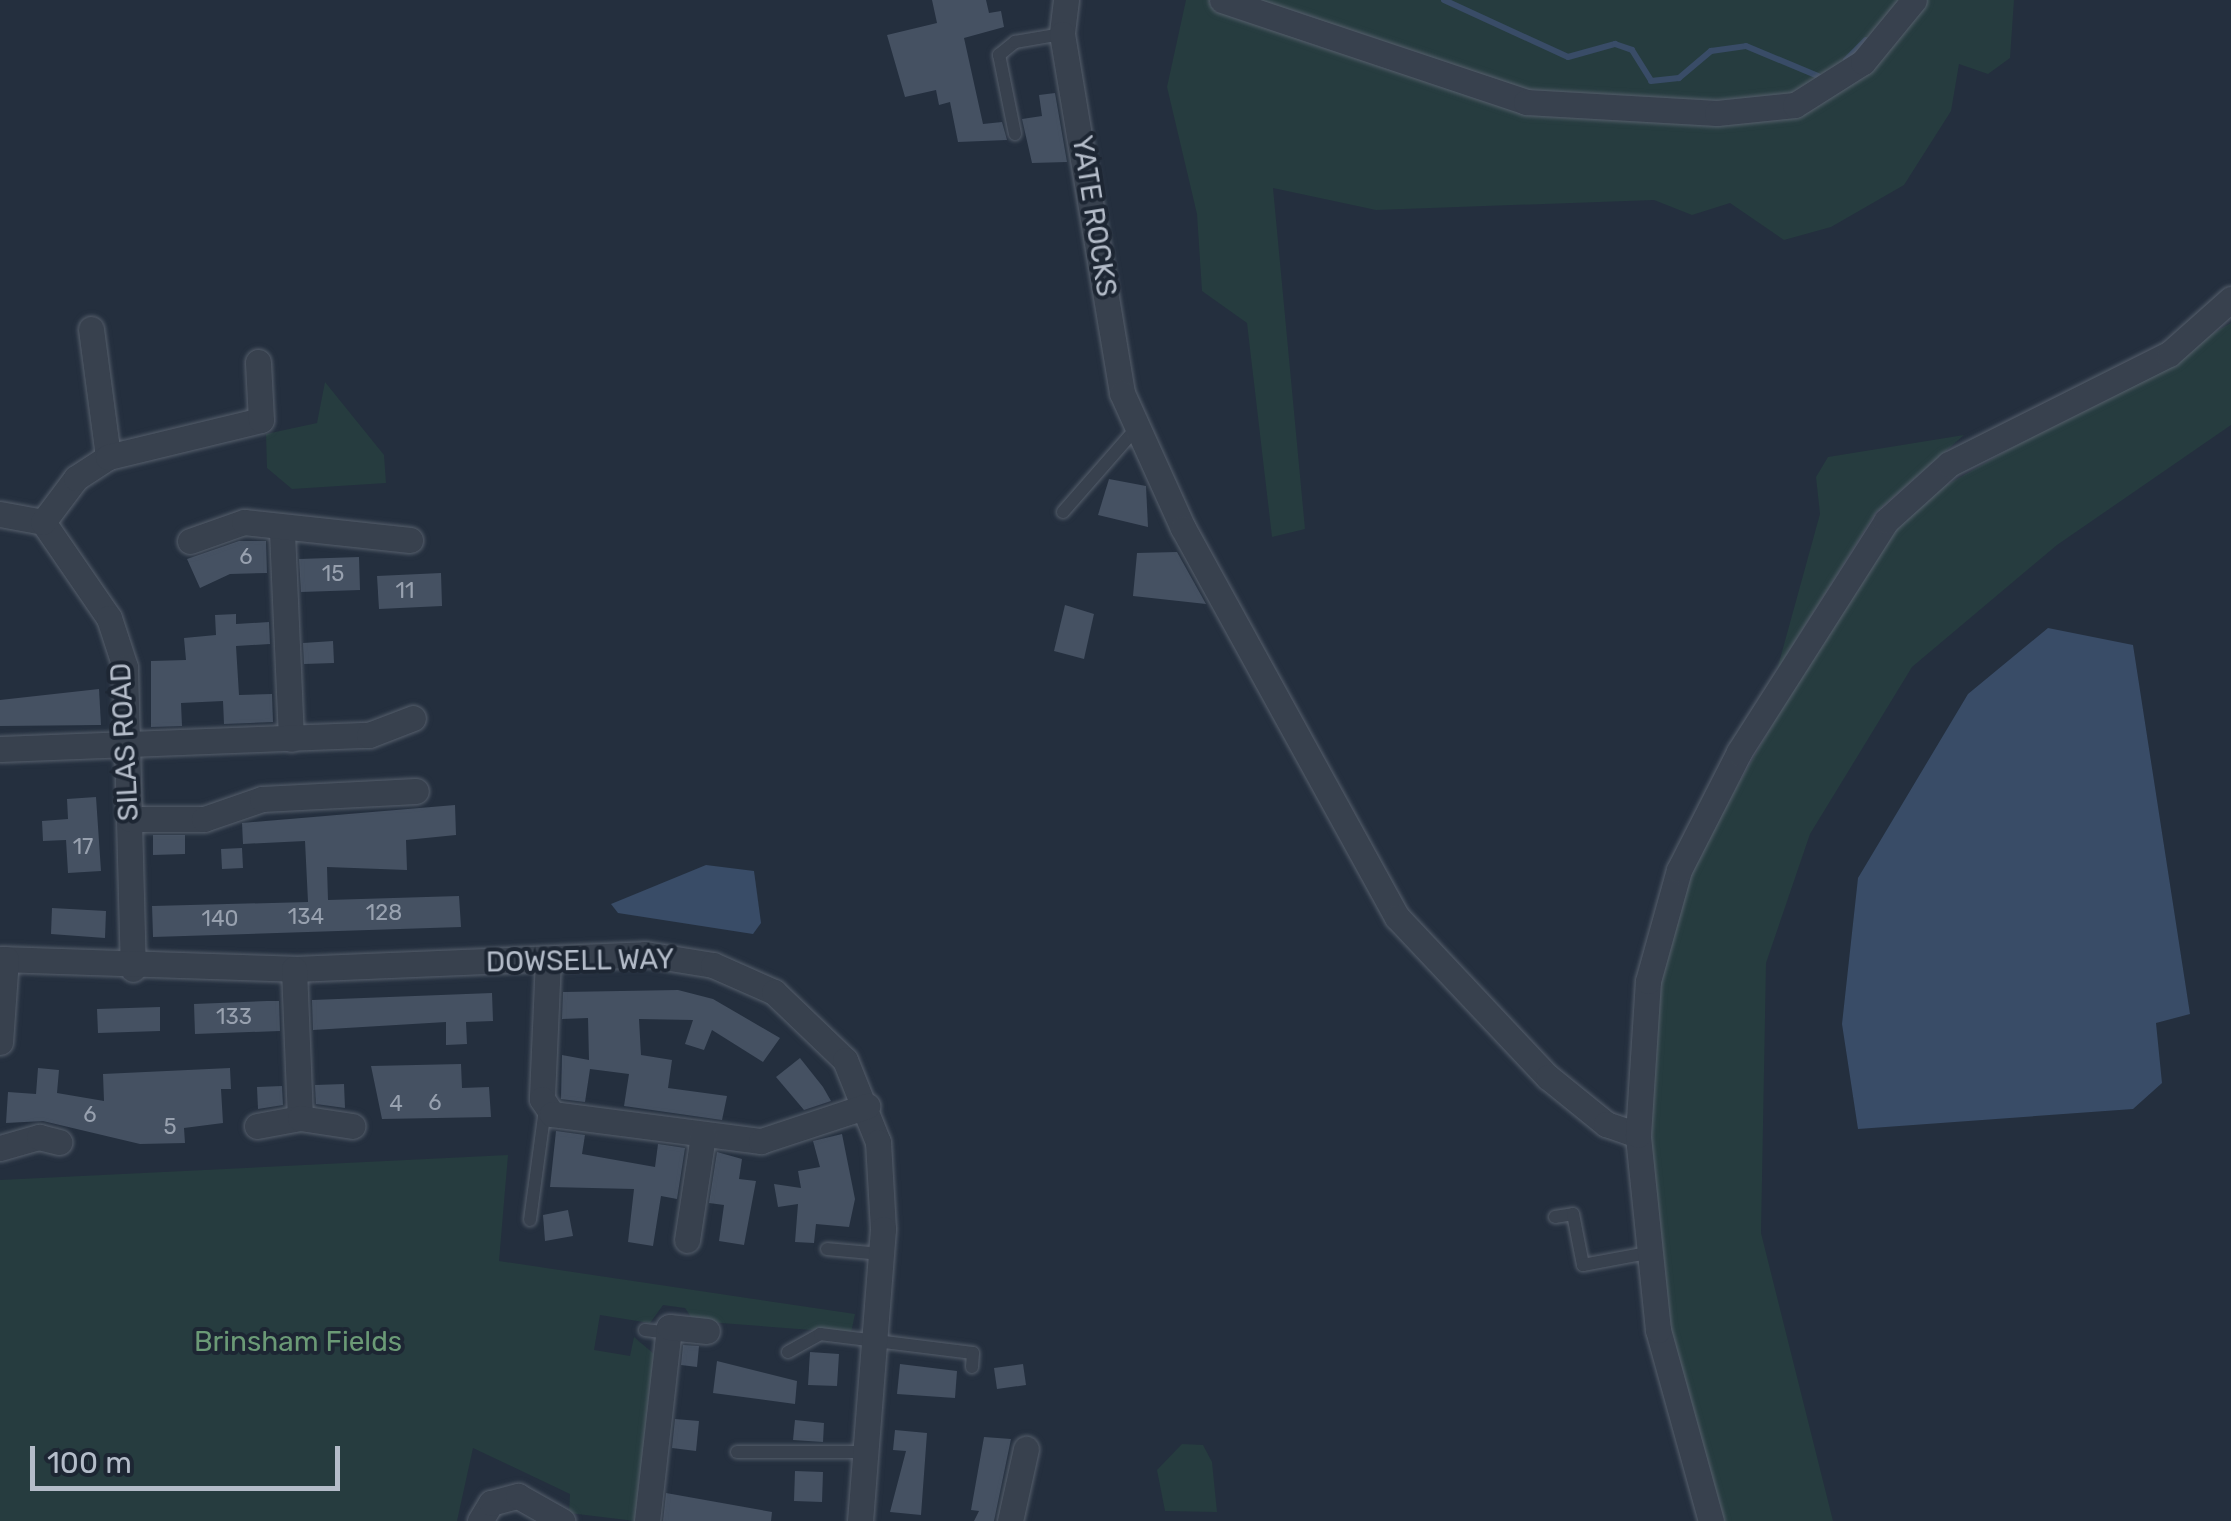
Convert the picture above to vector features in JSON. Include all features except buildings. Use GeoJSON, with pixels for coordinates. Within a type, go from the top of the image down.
{"type":"FeatureCollection","features":[{"type":"Feature","properties":{"kind":"street","name":"YATE ROCKS"},"geometry":{"type":"LineString","coordinates":[[1066,0],[1062,34],[1134,430],[1398,916],[1548,1077],[1606,1124],[1638,1136]]}},
{"type":"Feature","properties":{"kind":"street"},"geometry":{"type":"LineString","coordinates":[[1222,0],[1526,102],[1717,113],[1795,105],[1863,62],[1914,0]]}},
{"type":"Feature","properties":{"kind":"street"},"geometry":{"type":"LineString","coordinates":[[1711,1521],[1658,1330],[1638,1136],[1648,980],[1679,870],[1862,551],[1950,464],[2169,354],[2231,300]]}},
{"type":"Feature","properties":{"kind":"street"},"geometry":{"type":"LineString","coordinates":[[91,329],[108,458]]}},
{"type":"Feature","properties":{"kind":"street"},"geometry":{"type":"LineString","coordinates":[[0,514],[43,522],[76,478],[108,458],[261,420],[258,362]]}},
{"type":"Feature","properties":{"kind":"street","name":"SILAS ROAD"},"geometry":{"type":"LineString","coordinates":[[43,522],[109,618],[126,668],[133,969]]}},
{"type":"Feature","properties":{"kind":"street"},"geometry":{"type":"LineString","coordinates":[[190,541],[244,522],[282,532],[410,540]]}},
{"type":"Feature","properties":{"kind":"street"},"geometry":{"type":"LineString","coordinates":[[282,532],[292,739]]}},
{"type":"Feature","properties":{"kind":"street"},"geometry":{"type":"LineString","coordinates":[[0,749],[369,735],[413,718]]}},
{"type":"Feature","properties":{"kind":"street"},"geometry":{"type":"LineString","coordinates":[[130,819],[204,819],[262,799],[416,791]]}},
{"type":"Feature","properties":{"kind":"street","name":"DOWSELL WAY"},"geometry":{"type":"LineString","coordinates":[[3,959],[133,969],[294,969],[680,958],[745,977],[826,1033],[867,1106],[884,1177],[860,1521]]}},
{"type":"Feature","properties":{"kind":"street"},"geometry":{"type":"LineString","coordinates":[[0,1042],[3,959]]}},
{"type":"Feature","properties":{"kind":"street"},"geometry":{"type":"LineString","coordinates":[[548,959],[545,1108],[703,1135],[781,1140],[867,1106]]}},
{"type":"Feature","properties":{"kind":"street"},"geometry":{"type":"LineString","coordinates":[[294,969],[300,1118]]}},
{"type":"Feature","properties":{"kind":"street"},"geometry":{"type":"LineString","coordinates":[[257,1126],[300,1118],[352,1126]]}},
{"type":"Feature","properties":{"kind":"street"},"geometry":{"type":"LineString","coordinates":[[687,1240],[703,1135]]}},
{"type":"Feature","properties":{"kind":"street"},"geometry":{"type":"LineString","coordinates":[[0,1147],[59,1142]]}},
{"type":"Feature","properties":{"kind":"street"},"geometry":{"type":"LineString","coordinates":[[646,1521],[656,1332],[708,1331]]}},
{"type":"Feature","properties":{"kind":"street"},"geometry":{"type":"LineString","coordinates":[[1010,1521],[1026,1449]]}},
{"type":"Feature","properties":{"kind":"street"},"geometry":{"type":"LineString","coordinates":[[480,1521],[491,1503],[518,1496],[562,1521]]}},
{"type":"Feature","properties":{"kind":"lane"},"geometry":{"type":"LineString","coordinates":[[1014,134],[999,55],[1015,42],[1062,34]]}},
{"type":"Feature","properties":{"kind":"lane"},"geometry":{"type":"LineString","coordinates":[[1063,512],[1134,430]]}},
{"type":"Feature","properties":{"kind":"lane"},"geometry":{"type":"LineString","coordinates":[[530,1220],[545,1108]]}},
{"type":"Feature","properties":{"kind":"lane"},"geometry":{"type":"LineString","coordinates":[[1554,1217],[1573,1214],[1583,1265],[1648,1253]]}},
{"type":"Feature","properties":{"kind":"lane"},"geometry":{"type":"LineString","coordinates":[[827,1249],[881,1254]]}},
{"type":"Feature","properties":{"kind":"lane"},"geometry":{"type":"LineString","coordinates":[[788,1352],[820,1334],[973,1352],[972,1367]]}},
{"type":"Feature","properties":{"kind":"lane"},"geometry":{"type":"LineString","coordinates":[[738,1452],[862,1452]]}},
{"type":"Feature","properties":{"kind":"green space"},"geometry":{"type":"Polygon","coordinates":[[[1186,0],[2014,0],[2010,58],[1988,74],[1959,64],[1951,111],[1904,185],[1831,227],[1784,240],[1730,203],[1692,215],[1654,200],[1376,210],[1273,188],[1305,529],[1272,537],[1247,323],[1202,291],[1197,214],[1167,87],[1186,0]]]}},
{"type":"Feature","properties":{"kind":"green space"},"geometry":{"type":"Polygon","coordinates":[[[2231,323],[2231,425],[2057,545],[1912,667],[1810,834],[1766,963],[1761,1233],[1833,1521],[1719,1521],[1669,1330],[1649,1136],[1656,981],[1685,878],[1875,544],[1915,503],[2231,323]]]}},
{"type":"Feature","properties":{"kind":"green space"},"geometry":{"type":"Polygon","coordinates":[[[325,382],[384,455],[386,483],[292,489],[267,468],[266,434],[317,423],[325,382]]]}},
{"type":"Feature","properties":{"kind":"green space"},"geometry":{"type":"Polygon","coordinates":[[[1964,435],[1876,512],[1777,670],[1820,514],[1816,477],[1828,457],[1964,435]]]}},
{"type":"Feature","properties":{"kind":"green space","name":"Brinsham Fields"},"geometry":{"type":"Polygon","coordinates":[[[508,1155],[499,1261],[855,1314],[851,1333],[694,1321],[685,1308],[663,1305],[650,1323],[600,1315],[594,1350],[630,1356],[634,1337],[654,1354],[635,1521],[569,1513],[570,1494],[473,1448],[457,1521],[0,1521],[0,1180],[508,1155]]]}},
{"type":"Feature","properties":{"kind":"green space"},"geometry":{"type":"Polygon","coordinates":[[[1182,1444],[1203,1445],[1212,1462],[1217,1512],[1165,1511],[1157,1470],[1182,1444]]]}},
{"type":"Feature","properties":{"kind":"water"},"geometry":{"type":"Polygon","coordinates":[[[2048,628],[2133,645],[2190,1014],[2156,1023],[2162,1083],[2133,1109],[1858,1129],[1842,1024],[1858,878],[1968,694],[2048,628]]]}},
{"type":"Feature","properties":{"kind":"water"},"geometry":{"type":"Polygon","coordinates":[[[706,865],[754,871],[761,923],[753,934],[618,913],[611,904],[706,865]]]}},
{"type":"Feature","properties":{"kind":"waterway"},"geometry":{"type":"LineString","coordinates":[[1444,0],[1568,57],[1615,44],[1632,50],[1651,81],[1679,78],[1711,51],[1746,46],[1818,76]]}},
{"type":"Feature","properties":{"kind":"waterway"},"geometry":{"type":"LineString","coordinates":[[1846,60],[1866,40]]}}]}
